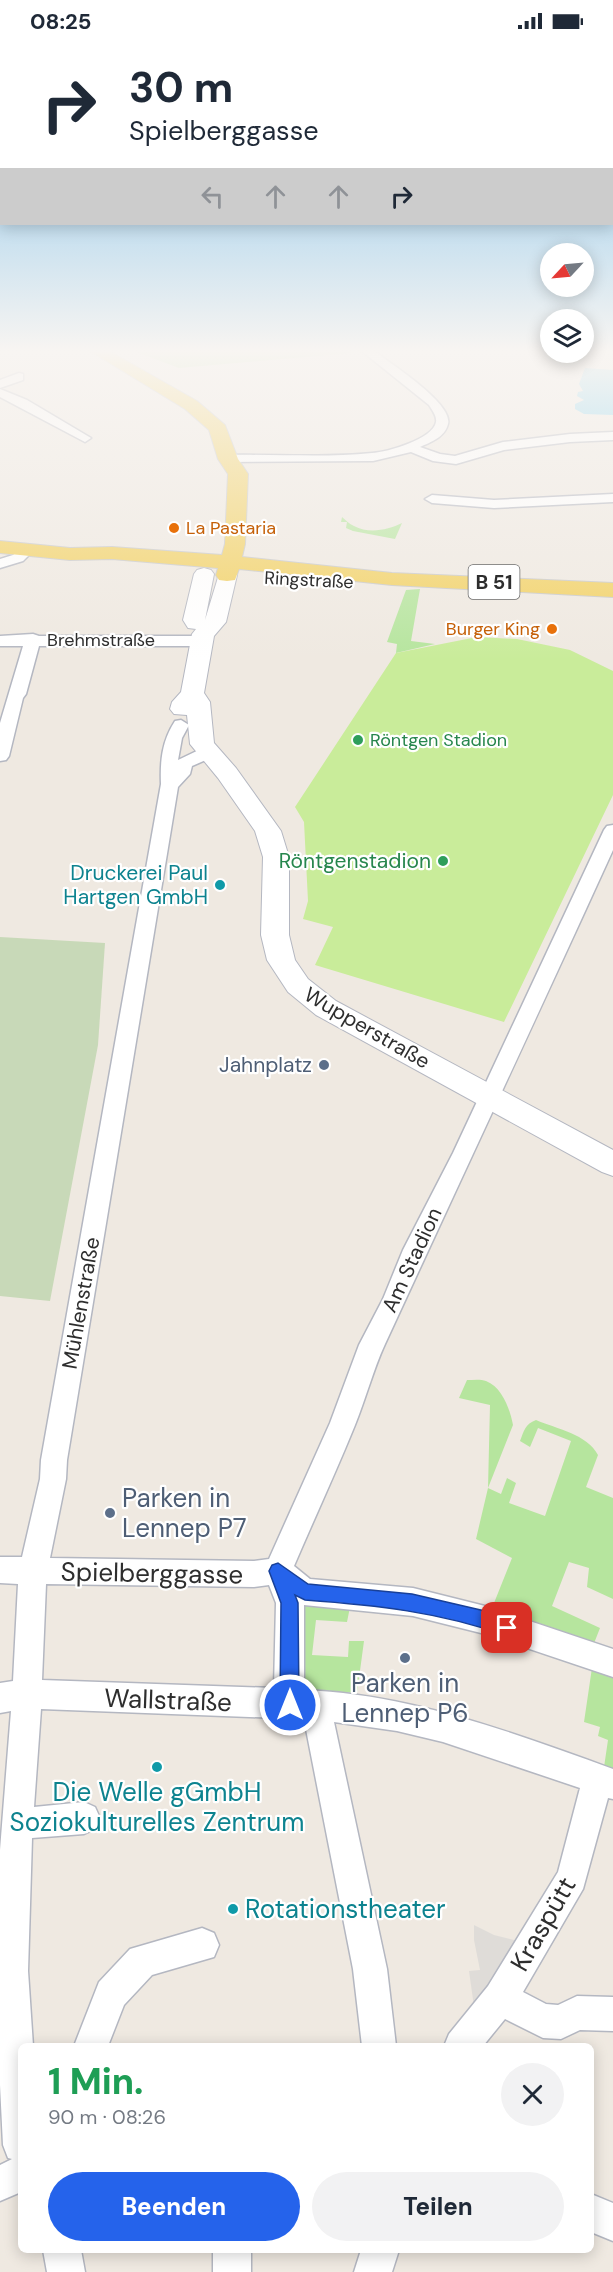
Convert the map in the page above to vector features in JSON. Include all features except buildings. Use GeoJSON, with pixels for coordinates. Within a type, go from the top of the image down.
{"type":"FeatureCollection","features":[{"type":"Feature","properties":{"kind":"main road"},"geometry":{"type":"LineString","coordinates":[[226,452],[238,474],[235,543],[228,568]]}},
{"type":"Feature","properties":{"kind":"main road"},"geometry":{"type":"LineString","coordinates":[[216,514],[223,473],[228,459]]}},
{"type":"Feature","properties":{"kind":"main road"},"geometry":{"type":"LineString","coordinates":[[0,547],[70,554],[102,563],[208,558]]}},
{"type":"Feature","properties":{"kind":"main road","name":"B 51"},"geometry":{"type":"LineString","coordinates":[[208,558],[228,568]]}},
{"type":"Feature","properties":{"kind":"main road","name":"Ringstraße"},"geometry":{"type":"LineString","coordinates":[[228,568],[354,584],[392,579],[472,581],[613,590]]}},
{"type":"Feature","properties":{"kind":"street"},"geometry":{"type":"LineString","coordinates":[[228,459],[358,458],[397,452]]}},
{"type":"Feature","properties":{"kind":"street"},"geometry":{"type":"LineString","coordinates":[[422,452],[438,458],[456,460],[483,452]]}},
{"type":"Feature","properties":{"kind":"street"},"geometry":{"type":"LineString","coordinates":[[432,499],[494,504],[613,498]]}},
{"type":"Feature","properties":{"kind":"street"},"geometry":{"type":"LineString","coordinates":[[0,564],[18,558],[27,550]]}},
{"type":"Feature","properties":{"kind":"street"},"geometry":{"type":"LineString","coordinates":[[202,637],[194,620],[208,558]]}},
{"type":"Feature","properties":{"kind":"street"},"geometry":{"type":"LineString","coordinates":[[181,725],[183,702],[192,694],[202,637],[215,622],[228,568]]}},
{"type":"Feature","properties":{"kind":"street","name":"Brehmstraße"},"geometry":{"type":"LineString","coordinates":[[0,641],[202,637]]}},
{"type":"Feature","properties":{"kind":"street"},"geometry":{"type":"LineString","coordinates":[[0,756],[15,696],[18,694],[33,639]]}},
{"type":"Feature","properties":{"kind":"street"},"geometry":{"type":"LineString","coordinates":[[171,753],[178,749],[206,748],[199,728],[199,702],[192,694]]}},
{"type":"Feature","properties":{"kind":"street","name":"Wupperstraße"},"geometry":{"type":"LineString","coordinates":[[181,725],[191,740],[206,748],[227,773],[268,831],[276,857],[275,936],[277,948],[281,964],[296,986],[326,1008],[613,1164]]}},
{"type":"Feature","properties":{"kind":"street","name":"Mühlenstraße"},"geometry":{"type":"LineString","coordinates":[[18,2087],[12,1971],[17,1824],[14,1696],[33,1570],[53,1479],[54,1460],[170,784],[174,734],[181,725]]}},
{"type":"Feature","properties":{"kind":"street","name":"Mühlenstraße"},"geometry":{"type":"LineString","coordinates":[[170,784],[181,774],[184,764],[206,748]]}},
{"type":"Feature","properties":{"kind":"street","name":"Am Stadion"},"geometry":{"type":"LineString","coordinates":[[278,1571],[343,1424],[372,1346],[464,1153],[488,1096],[606,863],[613,830]]}},
{"type":"Feature","properties":{"kind":"street","name":"Spielberggasse"},"geometry":{"type":"LineString","coordinates":[[0,1570],[254,1575],[278,1571]]}},
{"type":"Feature","properties":{"kind":"street"},"geometry":{"type":"LineString","coordinates":[[278,1571],[305,1592],[378,1597],[412,1602],[485,1620],[613,1664]]}},
{"type":"Feature","properties":{"kind":"street"},"geometry":{"type":"LineString","coordinates":[[278,1571],[290,1603],[303,1705],[328,1780],[352,1877],[370,1971],[379,2043]]}},
{"type":"Feature","properties":{"kind":"street","name":"Wallstraße"},"geometry":{"type":"LineString","coordinates":[[14,1696],[303,1705],[397,1716],[443,1727],[605,1781]]}},
{"type":"Feature","properties":{"kind":"street","name":"Kraspütt"},"geometry":{"type":"LineString","coordinates":[[463,2043],[500,1998],[572,1878],[605,1781]]}},
{"type":"Feature","properties":{"kind":"street"},"geometry":{"type":"LineString","coordinates":[[17,1824],[84,1818]]}},
{"type":"Feature","properties":{"kind":"street"},"geometry":{"type":"LineString","coordinates":[[92,2043],[111,1994],[142,1961],[201,1946]]}},
{"type":"Feature","properties":{"kind":"street"},"geometry":{"type":"LineString","coordinates":[[500,1998],[543,2021],[561,2022],[577,2013],[613,2014]]}},
{"type":"Feature","properties":{"kind":"street"},"geometry":{"type":"LineString","coordinates":[[0,2182],[18,2175]]}},
{"type":"Feature","properties":{"kind":"street"},"geometry":{"type":"LineString","coordinates":[[594,2214],[613,2223]]}},
{"type":"Feature","properties":{"kind":"street"},"geometry":{"type":"LineString","coordinates":[[63,2253],[66,2272]]}},
{"type":"Feature","properties":{"kind":"street"},"geometry":{"type":"LineString","coordinates":[[232,2253],[232,2272]]}},
{"type":"Feature","properties":{"kind":"street"},"geometry":{"type":"LineString","coordinates":[[373,2272],[379,2253]]}},
{"type":"Feature","properties":{"kind":"green space"},"geometry":{"type":"Polygon","coordinates":[[[342,517],[352,525],[366,530],[391,528],[402,523],[395,539],[353,531],[346,528],[347,522],[341,522],[342,517]]]}},
{"type":"Feature","properties":{"kind":"green space"},"geometry":{"type":"Polygon","coordinates":[[[420,589],[411,641],[435,644],[396,653],[397,644],[387,642],[406,590],[420,589]]]}},
{"type":"Feature","properties":{"kind":"green space","name":"Röntgenstadion"},"geometry":{"type":"Polygon","coordinates":[[[477,637],[517,639],[570,650],[613,671],[613,795],[504,1022],[315,965],[333,927],[303,919],[308,901],[304,822],[295,807],[396,653],[477,637]]]}},
{"type":"Feature","properties":{"kind":"green space"},"geometry":{"type":"Polygon","coordinates":[[[0,937],[105,943],[98,1045],[50,1301],[0,1296],[0,937]]]}},
{"type":"Feature","properties":{"kind":"green space"},"geometry":{"type":"Polygon","coordinates":[[[467,1380],[484,1380],[497,1388],[510,1412],[513,1425],[488,1488],[490,1405],[459,1398],[467,1380]]]}},
{"type":"Feature","properties":{"kind":"green space"},"geometry":{"type":"Polygon","coordinates":[[[536,1420],[579,1437],[587,1442],[598,1455],[586,1487],[613,1498],[613,1599],[587,1587],[589,1568],[569,1562],[552,1606],[600,1628],[591,1651],[490,1613],[512,1558],[476,1539],[488,1488],[501,1494],[507,1478],[516,1483],[509,1503],[545,1516],[571,1441],[538,1428],[530,1447],[520,1441],[527,1426],[536,1420]]]}},
{"type":"Feature","properties":{"kind":"green space"},"geometry":{"type":"Polygon","coordinates":[[[305,1599],[351,1602],[347,1622],[316,1620],[312,1655],[348,1657],[349,1641],[364,1641],[357,1693],[304,1689],[305,1599]]]}},
{"type":"Feature","properties":{"kind":"green space"},"geometry":{"type":"Polygon","coordinates":[[[593,1661],[613,1668],[613,1777],[603,1774],[608,1740],[598,1736],[600,1727],[584,1722],[593,1661]]]}},
{"type":"Feature","properties":{"kind":"shaded area"},"geometry":{"type":"Polygon","coordinates":[[[474,1925],[494,1935],[530,1944],[476,2021],[469,1971],[480,1970],[474,1940],[474,1925]]]}},
{"type":"Feature","properties":{"kind":"place","name":"La Pastaria"},"geometry":{"type":"Point","coordinates":[174,528]}},
{"type":"Feature","properties":{"kind":"place","name":"Burger King"},"geometry":{"type":"Point","coordinates":[552,629]}},
{"type":"Feature","properties":{"kind":"place","name":"Röntgen Stadion"},"geometry":{"type":"Point","coordinates":[358,740]}},
{"type":"Feature","properties":{"kind":"place","name":"Röntgenstadion"},"geometry":{"type":"Point","coordinates":[443,861]}},
{"type":"Feature","properties":{"kind":"place","name":"Druckerei Paul Hartgen GmbH"},"geometry":{"type":"Point","coordinates":[220,885]}},
{"type":"Feature","properties":{"kind":"place","name":"Jahnplatz"},"geometry":{"type":"Point","coordinates":[324,1065]}},
{"type":"Feature","properties":{"kind":"place","name":"Parken in Lennep P7"},"geometry":{"type":"Point","coordinates":[110,1513]}},
{"type":"Feature","properties":{"kind":"place","name":"Parken in Lennep P6"},"geometry":{"type":"Point","coordinates":[405,1658]}},
{"type":"Feature","properties":{"kind":"place","name":"Die Welle gGmbH Soziokulturelles Zentrum"},"geometry":{"type":"Point","coordinates":[157,1767]}},
{"type":"Feature","properties":{"kind":"place","name":"Rotationstheater"},"geometry":{"type":"Point","coordinates":[233,1909]}},
{"type":"Feature","properties":{"kind":"route"},"geometry":{"type":"LineString","coordinates":[[290,1705],[290,1603],[278,1571],[305,1592],[378,1597],[412,1602],[485,1620],[507,1628]]}}]}
